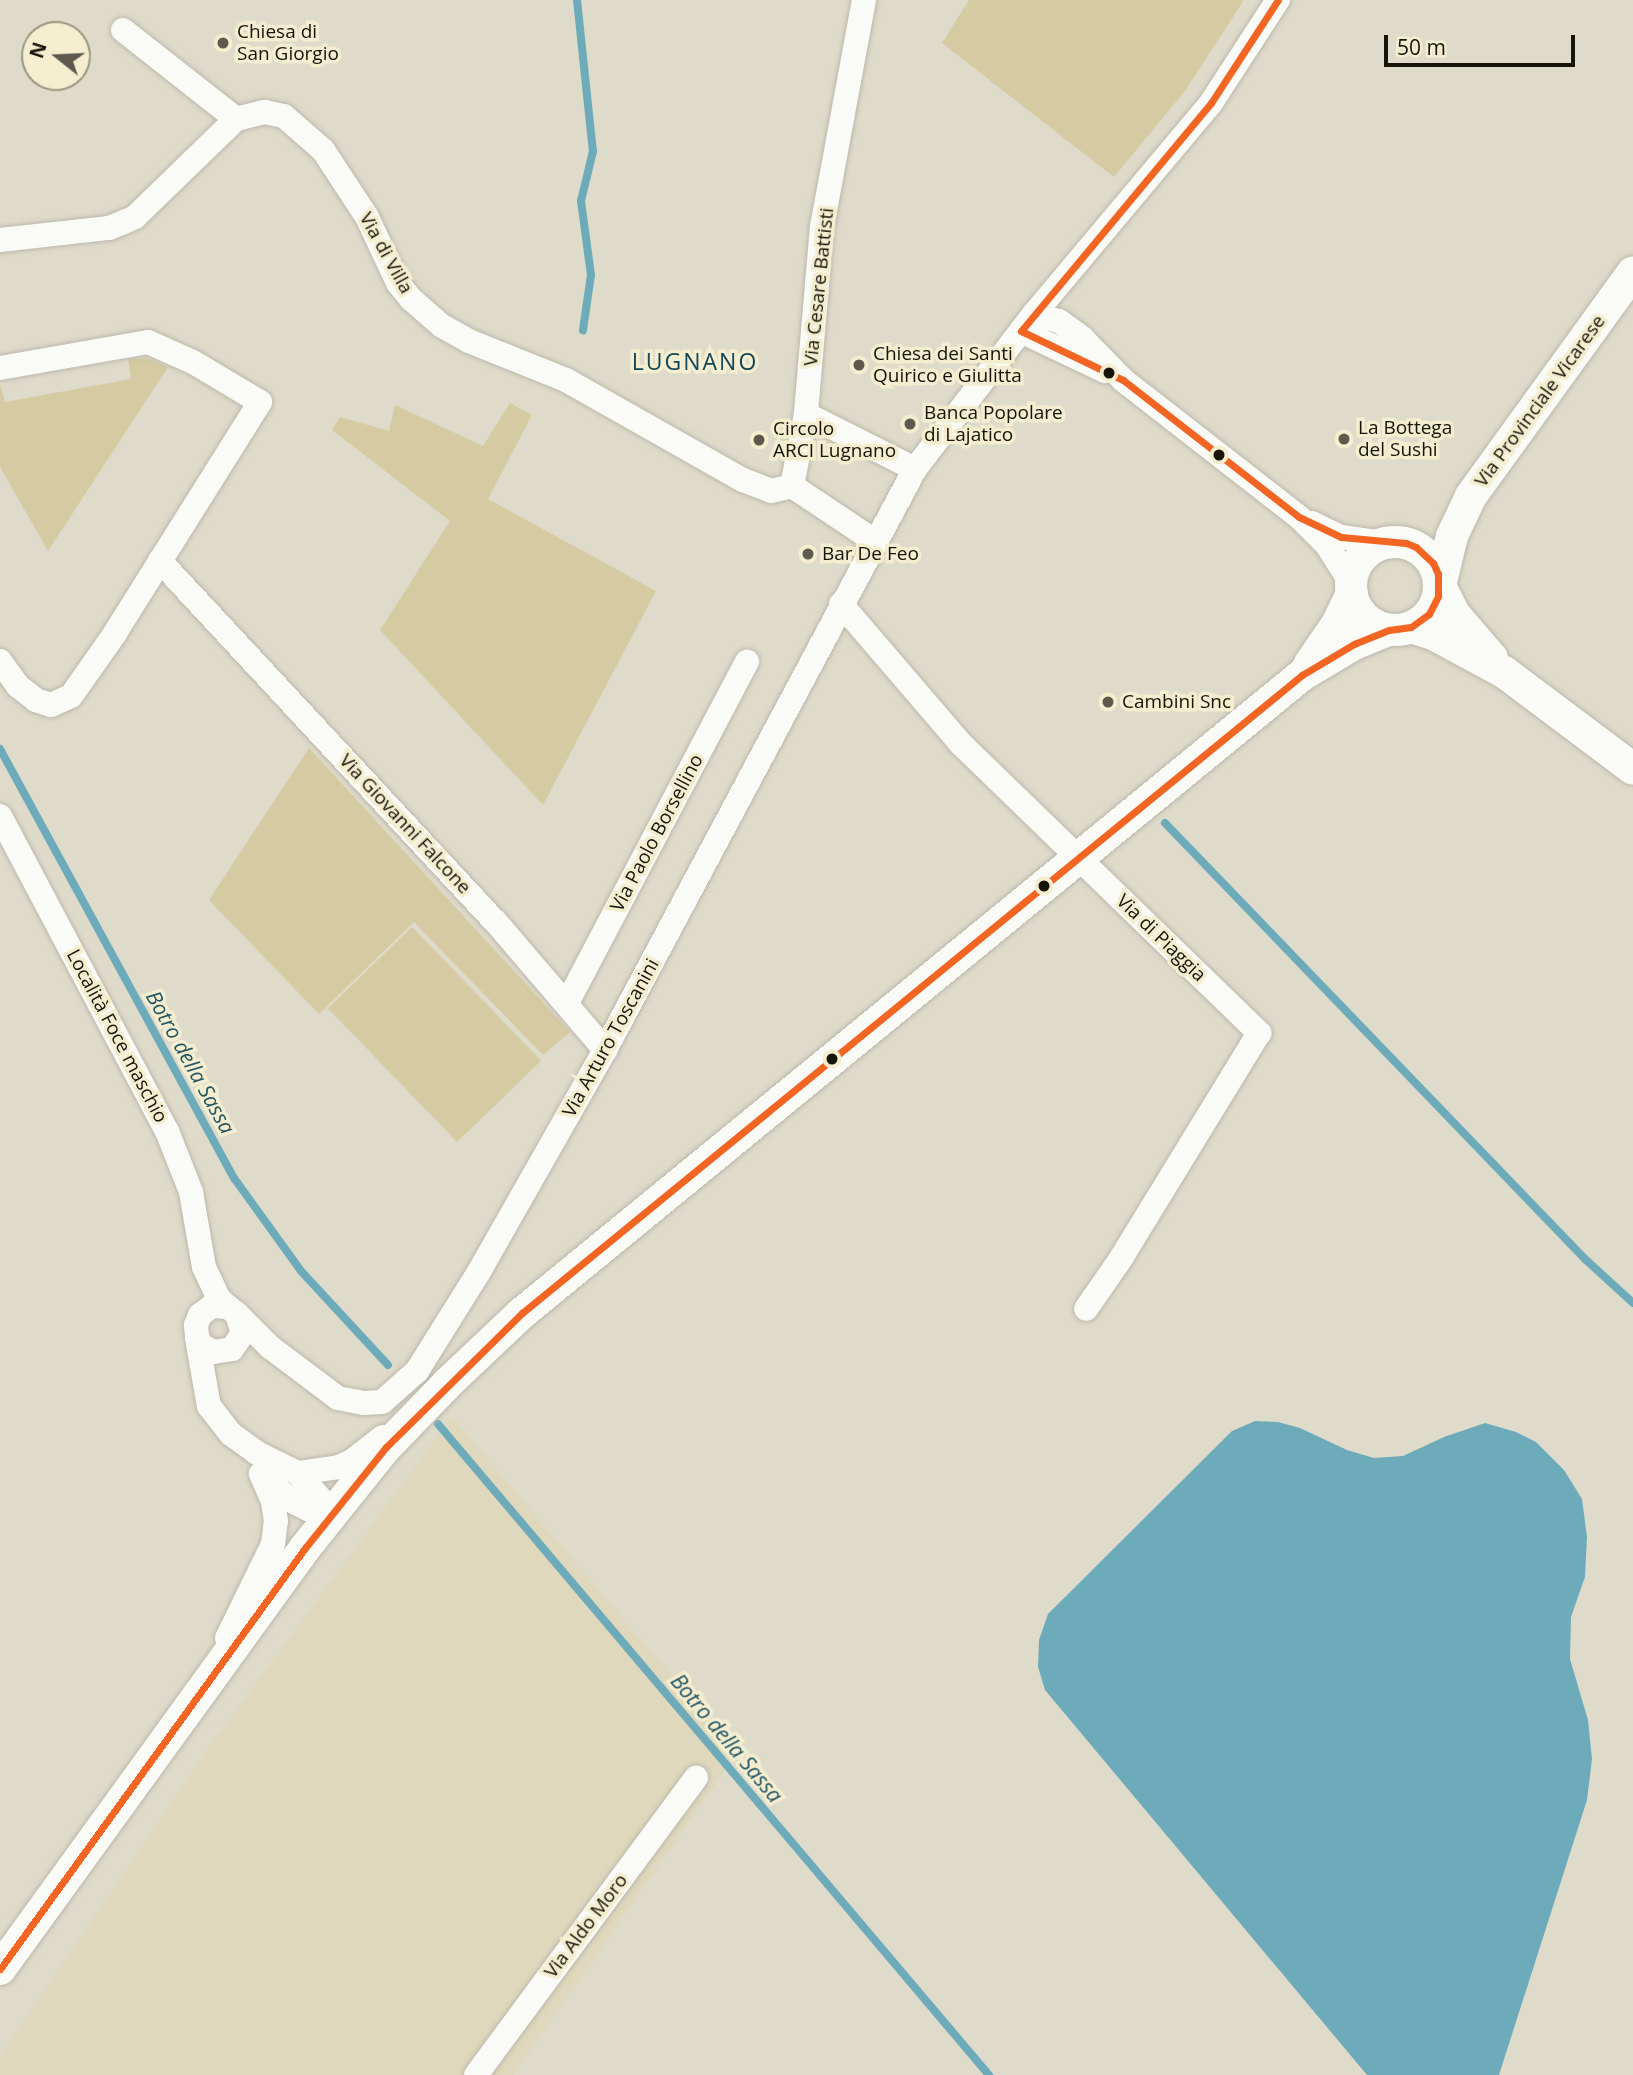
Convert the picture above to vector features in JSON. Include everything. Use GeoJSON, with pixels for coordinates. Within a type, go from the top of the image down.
{"type":"FeatureCollection","features":[{"type":"Feature","properties":{"kind":"main road","name":"Via Provinciale Vicarese"},"geometry":{"type":"LineString","coordinates":[[1440,586],[1452,536],[1471,496],[1633,272]]}},
{"type":"Feature","properties":{"kind":"main road","name":"Via Provinciale Vicarese"},"geometry":{"type":"LineString","coordinates":[[1395,543],[1471,496]]}},
{"type":"Feature","properties":{"kind":"main road"},"geometry":{"type":"LineString","coordinates":[[1302,675],[1337,624],[1352,588],[1360,559],[1371,549],[1395,543],[1426,554],[1433,563],[1440,586],[1454,614],[1504,672]]}},
{"type":"Feature","properties":{"kind":"main road"},"geometry":{"type":"LineString","coordinates":[[0,1969],[206,1683],[334,1513],[386,1447],[448,1383],[522,1312],[1302,675],[1354,643],[1400,629],[1429,614],[1440,586]]}},
{"type":"Feature","properties":{"kind":"main road"},"geometry":{"type":"LineString","coordinates":[[1352,588],[1363,616],[1400,629],[1433,634],[1504,672],[1633,769]]}},
{"type":"Feature","properties":{"kind":"street","name":"Via Cesare Battisti"},"geometry":{"type":"LineString","coordinates":[[792,486],[806,414],[822,226],[864,0]]}},
{"type":"Feature","properties":{"kind":"street","name":"Via Arturo Toscanini"},"geometry":{"type":"LineString","coordinates":[[233,1310],[271,1347],[338,1398],[373,1404],[394,1394],[417,1371],[439,1339],[606,1050],[915,468],[1027,322],[1211,103],[1278,0]]}},
{"type":"Feature","properties":{"kind":"street"},"geometry":{"type":"LineString","coordinates":[[0,240],[109,228],[135,217],[236,119],[123,30]]}},
{"type":"Feature","properties":{"kind":"street","name":"Via di Villa"},"geometry":{"type":"LineString","coordinates":[[236,119],[265,111],[284,116],[323,150],[367,218],[398,283],[411,299],[442,326],[468,341],[566,380],[743,480],[771,491],[792,486]]}},
{"type":"Feature","properties":{"kind":"street"},"geometry":{"type":"LineString","coordinates":[[1067,274],[1067,306],[1082,338]]}},
{"type":"Feature","properties":{"kind":"street"},"geometry":{"type":"LineString","coordinates":[[1027,322],[1059,321],[1082,338],[1123,380]]}},
{"type":"Feature","properties":{"kind":"street"},"geometry":{"type":"LineString","coordinates":[[1027,322],[1123,380],[1299,517],[1327,545],[1352,588]]}},
{"type":"Feature","properties":{"kind":"street"},"geometry":{"type":"LineString","coordinates":[[0,368],[148,342],[193,362],[260,401],[86,679],[59,704],[43,703],[27,696],[9,677],[0,661]]}},
{"type":"Feature","properties":{"kind":"street"},"geometry":{"type":"LineString","coordinates":[[806,414],[915,468]]}},
{"type":"Feature","properties":{"kind":"street"},"geometry":{"type":"LineString","coordinates":[[792,486],[876,542]]}},
{"type":"Feature","properties":{"kind":"street"},"geometry":{"type":"LineString","coordinates":[[1299,517],[1341,537],[1395,543]]}},
{"type":"Feature","properties":{"kind":"street","name":"Via Giovanni Falcone"},"geometry":{"type":"LineString","coordinates":[[160,561],[495,920],[606,1050]]}},
{"type":"Feature","properties":{"kind":"street","name":"Via di Piaggia"},"geometry":{"type":"LineString","coordinates":[[841,604],[960,743],[1259,1033],[1122,1257],[1086,1309]]}},
{"type":"Feature","properties":{"kind":"street","name":"Via Paolo Borsellino"},"geometry":{"type":"LineString","coordinates":[[567,1003],[747,662]]}},
{"type":"Feature","properties":{"kind":"street","name":"Località Foce maschio"},"geometry":{"type":"LineString","coordinates":[[0,816],[167,1131],[191,1192],[204,1267],[205,1301],[199,1326],[209,1406],[261,1474]]}},
{"type":"Feature","properties":{"kind":"street","name":"Località Foce maschio"},"geometry":{"type":"LineString","coordinates":[[204,1267],[219,1299],[233,1310]]}},
{"type":"Feature","properties":{"kind":"street"},"geometry":{"type":"LineString","coordinates":[[205,1386],[209,1372],[229,1351],[243,1333],[233,1310],[212,1306],[199,1326],[206,1349],[229,1351],[246,1344],[271,1347]]}},
{"type":"Feature","properties":{"kind":"street"},"geometry":{"type":"LineString","coordinates":[[298,1473],[326,1470],[352,1461],[448,1383]]}},
{"type":"Feature","properties":{"kind":"street"},"geometry":{"type":"LineString","coordinates":[[231,1434],[257,1452],[298,1473],[334,1513]]}},
{"type":"Feature","properties":{"kind":"street"},"geometry":{"type":"LineString","coordinates":[[261,1474],[294,1502],[308,1509],[334,1513]]}},
{"type":"Feature","properties":{"kind":"street"},"geometry":{"type":"LineString","coordinates":[[206,1683],[272,1544],[276,1521],[273,1501],[261,1474]]}},
{"type":"Feature","properties":{"kind":"street","name":"Via Aldo Moro"},"geometry":{"type":"LineString","coordinates":[[476,2075],[696,1778]]}},
{"type":"Feature","properties":{"kind":"shaded area"},"geometry":{"type":"Polygon","coordinates":[[[969,0],[1244,0],[1185,91],[1114,177],[942,43],[969,0]]]}},
{"type":"Feature","properties":{"kind":"shaded area"},"geometry":{"type":"Polygon","coordinates":[[[147,358],[168,367],[48,551],[0,467],[0,384],[5,402],[131,379],[128,359],[147,358]]]}},
{"type":"Feature","properties":{"kind":"shaded area"},"geometry":{"type":"Polygon","coordinates":[[[510,403],[532,415],[488,499],[656,591],[543,805],[380,630],[450,521],[332,430],[340,417],[389,431],[395,405],[483,446],[510,403]]]}},
{"type":"Feature","properties":{"kind":"shaded area"},"geometry":{"type":"Polygon","coordinates":[[[309,748],[570,1032],[543,1055],[414,922],[319,1014],[209,900],[309,748]]]}},
{"type":"Feature","properties":{"kind":"shaded area"},"geometry":{"type":"Polygon","coordinates":[[[412,927],[541,1061],[457,1142],[328,1008],[412,927]]]}},
{"type":"Feature","properties":{"kind":"shaded area"},"geometry":{"type":"Polygon","coordinates":[[[452,1417],[737,1753],[513,2075],[0,2075],[0,2056],[213,1742],[452,1417]]]}},
{"type":"Feature","properties":{"kind":"water"},"geometry":{"type":"Polygon","coordinates":[[[1255,1421],[1278,1422],[1300,1428],[1347,1450],[1374,1458],[1403,1456],[1444,1437],[1485,1423],[1516,1432],[1536,1442],[1564,1470],[1582,1499],[1587,1537],[1585,1577],[1571,1617],[1570,1659],[1588,1720],[1592,1759],[1587,1800],[1499,2075],[1367,2075],[1045,1690],[1038,1667],[1039,1640],[1048,1614],[1232,1431],[1255,1421]]]}},
{"type":"Feature","properties":{"kind":"waterway"},"geometry":{"type":"LineString","coordinates":[[577,0],[593,151],[581,201],[591,275],[583,330]]}},
{"type":"Feature","properties":{"kind":"waterway","name":"Botro della Sassa"},"geometry":{"type":"LineString","coordinates":[[0,749],[234,1178],[301,1271],[388,1365]]}},
{"type":"Feature","properties":{"kind":"waterway"},"geometry":{"type":"LineString","coordinates":[[1165,823],[1585,1259],[1633,1303]]}},
{"type":"Feature","properties":{"kind":"waterway","name":"Botro della Sassa"},"geometry":{"type":"LineString","coordinates":[[438,1424],[989,2075]]}},
{"type":"Feature","properties":{"kind":"transit line"},"geometry":{"type":"LineString","coordinates":[[0,1969],[305,1548],[386,1447],[522,1313],[1302,675],[1354,644],[1389,630],[1411,627],[1429,614],[1438,596],[1438,574],[1433,563],[1416,547],[1406,543],[1341,537],[1299,517],[1123,380],[1021,331],[1211,103],[1278,0]]}},
{"type":"Feature","properties":{"kind":"place","name":"Chiesa di San Giorgio"},"geometry":{"type":"Point","coordinates":[223,43]}},
{"type":"Feature","properties":{"kind":"place","name":"Chiesa dei Santi Quirico e Giulitta"},"geometry":{"type":"Point","coordinates":[859,365]}},
{"type":"Feature","properties":{"kind":"place","name":"Banca Popolare di Lajatico"},"geometry":{"type":"Point","coordinates":[910,424]}},
{"type":"Feature","properties":{"kind":"place","name":"La Bottega del Sushi"},"geometry":{"type":"Point","coordinates":[1344,439]}},
{"type":"Feature","properties":{"kind":"place","name":"Circolo ARCI Lugnano"},"geometry":{"type":"Point","coordinates":[759,440]}},
{"type":"Feature","properties":{"kind":"place","name":"Bar De Feo"},"geometry":{"type":"Point","coordinates":[808,554]}},
{"type":"Feature","properties":{"kind":"place","name":"Cambini Snc"},"geometry":{"type":"Point","coordinates":[1108,702]}},
{"type":"Feature","properties":{"kind":"district","name":"LUGNANO"},"geometry":{"type":"Point","coordinates":[695,361]}}]}
